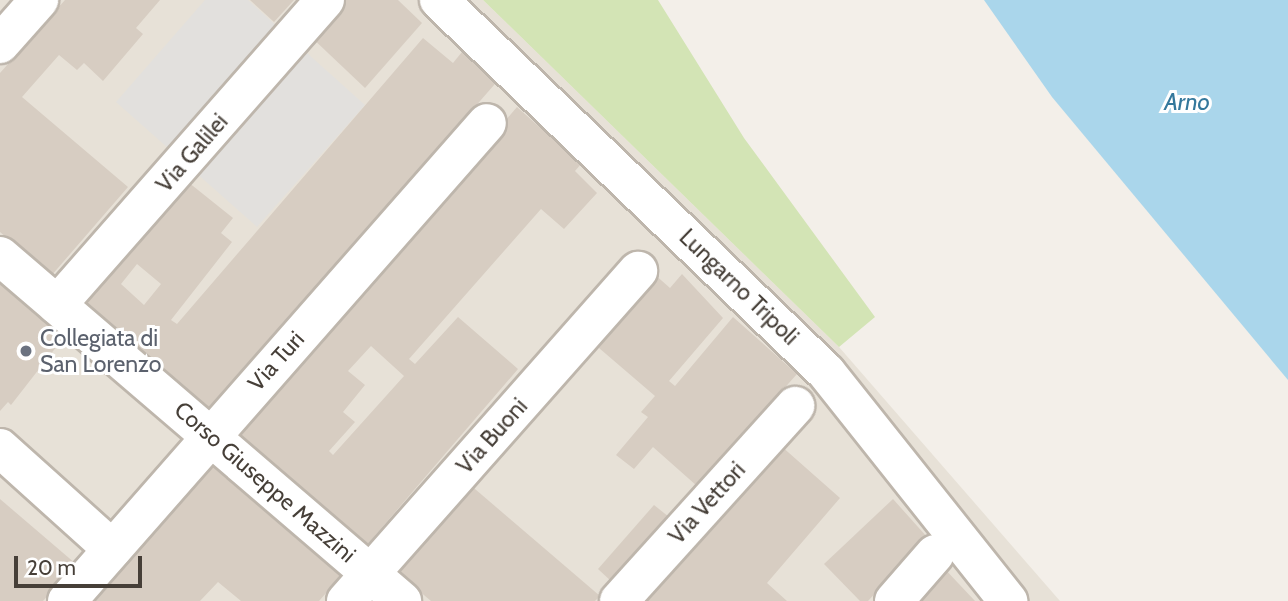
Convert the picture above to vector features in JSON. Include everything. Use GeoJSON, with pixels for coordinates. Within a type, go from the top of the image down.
{"type":"FeatureCollection","features":[{"type":"Feature","properties":{"kind":"street"},"geometry":{"type":"LineString","coordinates":[[1,41],[39,0]]}},
{"type":"Feature","properties":{"kind":"street","name":"Via Galilei"},"geometry":{"type":"LineString","coordinates":[[57,305],[325,0]]}},
{"type":"Feature","properties":{"kind":"street","name":"Lungarno Tripoli"},"geometry":{"type":"LineString","coordinates":[[439,0],[826,372],[1008,601]]}},
{"type":"Feature","properties":{"kind":"street","name":"Via Turi"},"geometry":{"type":"LineString","coordinates":[[66,601],[487,124]]}},
{"type":"Feature","properties":{"kind":"street","name":"Corso Giuseppe Mazzini"},"geometry":{"type":"LineString","coordinates":[[0,256],[402,601]]}},
{"type":"Feature","properties":{"kind":"street","name":"Via Buoni"},"geometry":{"type":"LineString","coordinates":[[346,601],[638,271]]}},
{"type":"Feature","properties":{"kind":"street","name":"Via Vettori"},"geometry":{"type":"LineString","coordinates":[[619,601],[795,406]]}},
{"type":"Feature","properties":{"kind":"street"},"geometry":{"type":"LineString","coordinates":[[0,448],[112,549]]}},
{"type":"Feature","properties":{"kind":"street"},"geometry":{"type":"LineString","coordinates":[[894,601],[935,554]]}},
{"type":"Feature","properties":{"kind":"shaded area"},"geometry":{"type":"Polygon","coordinates":[[[0,0],[483,0],[839,347],[1060,601],[0,601],[0,0]]]}},
{"type":"Feature","properties":{"kind":"shaded area"},"geometry":{"type":"Polygon","coordinates":[[[205,0],[248,0],[365,105],[257,227],[116,102],[205,0]]]}},
{"type":"Feature","properties":{"kind":"green space"},"geometry":{"type":"Polygon","coordinates":[[[483,0],[658,0],[744,138],[875,317],[839,347],[483,0]]]}},
{"type":"Feature","properties":{"kind":"water","name":"Arno"},"geometry":{"type":"Polygon","coordinates":[[[984,0],[1288,0],[1288,380],[1052,97],[984,0]]]}},
{"type":"Feature","properties":{"kind":"building"},"geometry":{"type":"Polygon","coordinates":[[[65,0],[160,0],[136,28],[143,34],[103,81],[84,63],[77,70],[59,55],[22,97],[128,187],[51,276],[0,232],[0,73],[65,0]]]}},
{"type":"Feature","properties":{"kind":"building"},"geometry":{"type":"Polygon","coordinates":[[[250,0],[294,0],[274,22],[250,0]]]}},
{"type":"Feature","properties":{"kind":"building"},"geometry":{"type":"Polygon","coordinates":[[[340,0],[398,0],[422,23],[365,88],[309,35],[340,0]]]}},
{"type":"Feature","properties":{"kind":"building"},"geometry":{"type":"Polygon","coordinates":[[[423,38],[453,63],[466,47],[501,77],[209,411],[77,299],[183,178],[233,218],[221,233],[232,242],[171,320],[177,324],[423,38]],[[137,264],[121,284],[144,305],[161,284],[137,264]]]}},
{"type":"Feature","properties":{"kind":"building"},"geometry":{"type":"Polygon","coordinates":[[[517,107],[581,164],[575,171],[597,193],[564,229],[541,209],[409,359],[415,364],[458,317],[518,369],[366,546],[235,433],[517,107]],[[371,346],[348,371],[365,385],[343,412],[355,422],[329,451],[333,455],[404,376],[371,346]]]}},
{"type":"Feature","properties":{"kind":"building"},"geometry":{"type":"Polygon","coordinates":[[[653,273],[670,288],[682,274],[723,318],[669,381],[675,386],[733,317],[797,374],[697,486],[653,447],[634,469],[616,455],[648,417],[641,412],[655,396],[592,342],[653,273]]]}},
{"type":"Feature","properties":{"kind":"building","name":"Collegiata di San Lorenzo"},"geometry":{"type":"Polygon","coordinates":[[[0,284],[64,337],[11,405],[8,402],[0,411],[0,284]]]}},
{"type":"Feature","properties":{"kind":"building"},"geometry":{"type":"Polygon","coordinates":[[[780,445],[840,498],[767,583],[787,601],[641,601],[780,445]]]}},
{"type":"Feature","properties":{"kind":"building"},"geometry":{"type":"Polygon","coordinates":[[[209,463],[341,576],[319,601],[241,601],[218,582],[200,601],[88,601],[209,463]]]}},
{"type":"Feature","properties":{"kind":"building"},"geometry":{"type":"Polygon","coordinates":[[[468,483],[600,596],[595,601],[431,601],[392,568],[468,483]]]}},
{"type":"Feature","properties":{"kind":"building"},"geometry":{"type":"Polygon","coordinates":[[[0,499],[76,564],[43,601],[0,601],[0,499]]]}},
{"type":"Feature","properties":{"kind":"building"},"geometry":{"type":"Polygon","coordinates":[[[893,499],[927,537],[868,601],[860,601],[824,564],[893,499]]]}},
{"type":"Feature","properties":{"kind":"building"},"geometry":{"type":"Polygon","coordinates":[[[654,505],[669,517],[612,582],[598,569],[654,505]]]}},
{"type":"Feature","properties":{"kind":"building"},"geometry":{"type":"Polygon","coordinates":[[[942,566],[975,601],[910,601],[942,566]]]}},
{"type":"Feature","properties":{"kind":"place","name":"Collegiata di San Lorenzo"},"geometry":{"type":"Point","coordinates":[26,351]}}]}
